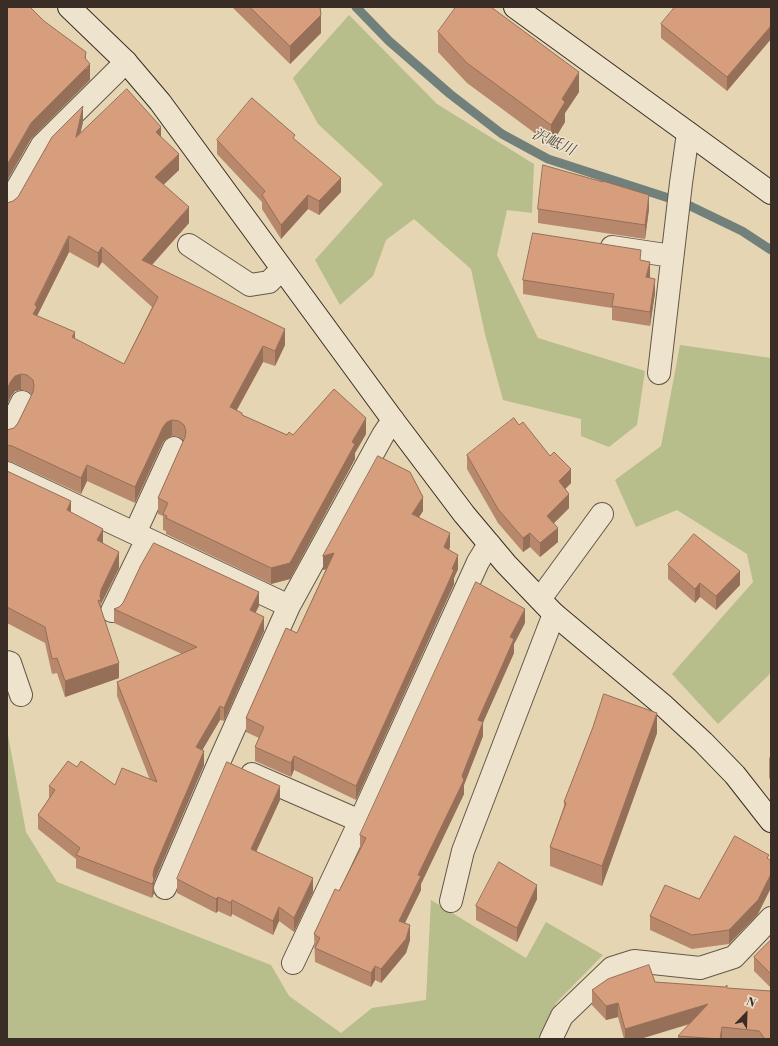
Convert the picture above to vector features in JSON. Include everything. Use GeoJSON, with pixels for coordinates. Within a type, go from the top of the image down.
{"type":"FeatureCollection","features":[{"type":"Feature","properties":{"kind":"street"},"geometry":{"type":"LineString","coordinates":[[70,7],[126,62],[160,102],[393,420],[464,514],[506,564],[547,607],[664,706],[703,742],[735,775],[771,821]]}},
{"type":"Feature","properties":{"kind":"street"},"geometry":{"type":"LineString","coordinates":[[515,7],[771,193]]}},
{"type":"Feature","properties":{"kind":"street"},"geometry":{"type":"LineString","coordinates":[[7,206],[42,145],[126,62]]}},
{"type":"Feature","properties":{"kind":"street"},"geometry":{"type":"LineString","coordinates":[[659,372],[688,133]]}},
{"type":"Feature","properties":{"kind":"street"},"geometry":{"type":"LineString","coordinates":[[590,243],[672,256]]}},
{"type":"Feature","properties":{"kind":"street"},"geometry":{"type":"LineString","coordinates":[[189,246],[250,285],[269,282],[282,269]]}},
{"type":"Feature","properties":{"kind":"street"},"geometry":{"type":"LineString","coordinates":[[7,433],[22,402]]}},
{"type":"Feature","properties":{"kind":"street"},"geometry":{"type":"LineString","coordinates":[[165,888],[289,606],[383,435],[393,420]]}},
{"type":"Feature","properties":{"kind":"street"},"geometry":{"type":"LineString","coordinates":[[112,612],[174,448]]}},
{"type":"Feature","properties":{"kind":"street"},"geometry":{"type":"LineString","coordinates":[[7,473],[289,606]]}},
{"type":"Feature","properties":{"kind":"street"},"geometry":{"type":"LineString","coordinates":[[451,901],[463,851],[547,607],[602,514]]}},
{"type":"Feature","properties":{"kind":"street"},"geometry":{"type":"LineString","coordinates":[[293,963],[360,821],[478,562],[489,544]]}},
{"type":"Feature","properties":{"kind":"street"},"geometry":{"type":"LineString","coordinates":[[7,662],[10,663],[21,695]]}},
{"type":"Feature","properties":{"kind":"street"},"geometry":{"type":"LineString","coordinates":[[220,760],[360,821]]}},
{"type":"Feature","properties":{"kind":"street"},"geometry":{"type":"LineString","coordinates":[[551,1039],[562,1016],[612,968],[634,961],[700,968],[734,957],[771,918]]}},
{"type":"Feature","properties":{"kind":"green space"},"geometry":{"type":"Polygon","coordinates":[[[349,15],[437,104],[534,164],[532,213],[507,210],[497,255],[538,338],[645,371],[637,425],[609,447],[581,436],[581,419],[503,400],[485,334],[471,269],[414,219],[386,240],[373,276],[340,305],[315,260],[383,184],[318,124],[293,78],[349,15]]]}},
{"type":"Feature","properties":{"kind":"green space"},"geometry":{"type":"Polygon","coordinates":[[[680,345],[771,358],[771,673],[718,724],[672,674],[753,582],[747,554],[677,510],[636,527],[615,480],[661,446],[680,345]]]}},
{"type":"Feature","properties":{"kind":"green space"},"geometry":{"type":"Polygon","coordinates":[[[7,730],[26,832],[57,882],[271,965],[289,996],[341,1033],[372,1008],[426,1000],[431,900],[526,958],[546,922],[603,955],[556,1003],[542,1039],[7,1039],[7,730]]]}},
{"type":"Feature","properties":{"kind":"building"},"geometry":{"type":"Polygon","coordinates":[[[7,7],[30,7],[44,21],[86,52],[85,58],[90,64],[31,123],[7,165],[7,7]]]}},
{"type":"Feature","properties":{"kind":"building"},"geometry":{"type":"Polygon","coordinates":[[[250,7],[320,7],[321,15],[290,46],[250,7]]]}},
{"type":"Feature","properties":{"kind":"building"},"geometry":{"type":"Polygon","coordinates":[[[456,7],[491,7],[579,72],[562,99],[565,102],[551,125],[467,63],[438,32],[456,7]]]}},
{"type":"Feature","properties":{"kind":"building"},"geometry":{"type":"Polygon","coordinates":[[[675,7],[771,7],[771,26],[727,77],[661,24],[675,7]]]}},
{"type":"Feature","properties":{"kind":"building"},"geometry":{"type":"Polygon","coordinates":[[[127,89],[161,127],[156,132],[179,154],[155,177],[189,207],[142,260],[285,329],[275,351],[263,346],[230,407],[242,413],[242,415],[287,435],[289,432],[293,435],[334,389],[366,418],[352,442],[355,444],[290,563],[271,568],[166,518],[167,516],[163,514],[168,503],[158,498],[185,437],[186,431],[184,425],[179,421],[172,420],[167,422],[163,427],[135,487],[87,465],[81,478],[7,445],[7,430],[14,428],[18,423],[33,392],[34,386],[33,380],[27,375],[21,374],[15,376],[7,389],[7,203],[18,197],[52,137],[83,106],[76,137],[127,89]],[[69,236],[35,305],[37,307],[33,314],[75,332],[72,337],[124,364],[158,297],[102,247],[98,253],[69,236]]]}},
{"type":"Feature","properties":{"kind":"building"},"geometry":{"type":"Polygon","coordinates":[[[252,98],[295,135],[293,138],[341,178],[319,201],[308,195],[281,225],[262,195],[265,191],[217,140],[252,98]]]}},
{"type":"Feature","properties":{"kind":"building"},"geometry":{"type":"Polygon","coordinates":[[[543,165],[649,195],[645,225],[538,209],[543,165]]]}},
{"type":"Feature","properties":{"kind":"building"},"geometry":{"type":"Polygon","coordinates":[[[533,233],[641,250],[640,260],[650,262],[646,277],[655,279],[650,312],[612,306],[614,294],[523,280],[533,233]]]}},
{"type":"Feature","properties":{"kind":"building"},"geometry":{"type":"Polygon","coordinates":[[[514,418],[519,425],[523,422],[550,456],[554,452],[571,469],[559,481],[569,494],[547,516],[558,528],[540,543],[530,533],[523,538],[498,509],[467,455],[514,418]]]}},
{"type":"Feature","properties":{"kind":"building"},"geometry":{"type":"Polygon","coordinates":[[[378,456],[410,472],[423,497],[412,514],[450,533],[444,547],[458,555],[452,569],[454,570],[356,786],[294,756],[291,763],[255,747],[264,727],[246,718],[286,628],[297,633],[334,553],[323,556],[378,456]]]}},
{"type":"Feature","properties":{"kind":"building"},"geometry":{"type":"Polygon","coordinates":[[[7,471],[71,501],[67,510],[103,529],[97,540],[119,552],[101,590],[101,601],[98,600],[119,663],[65,681],[57,658],[52,659],[45,627],[7,607],[7,471]]]}},
{"type":"Feature","properties":{"kind":"building"},"geometry":{"type":"Polygon","coordinates":[[[694,534],[740,571],[716,596],[700,583],[695,589],[668,565],[694,534]]]}},
{"type":"Feature","properties":{"kind":"building"},"geometry":{"type":"Polygon","coordinates":[[[154,543],[259,592],[250,610],[264,617],[224,708],[220,706],[196,747],[204,751],[154,869],[154,880],[152,884],[76,855],[80,848],[38,815],[55,790],[49,786],[68,761],[77,767],[81,761],[115,785],[122,768],[157,782],[117,682],[197,647],[114,609],[123,603],[141,565],[154,543]]]}},
{"type":"Feature","properties":{"kind":"building"},"geometry":{"type":"Polygon","coordinates":[[[476,582],[525,609],[510,637],[514,639],[478,720],[483,722],[462,776],[464,780],[418,875],[421,876],[399,921],[410,925],[406,939],[381,969],[375,966],[371,973],[315,948],[320,938],[314,934],[335,889],[339,891],[366,838],[360,835],[476,582]]]}},
{"type":"Feature","properties":{"kind":"building"},"geometry":{"type":"Polygon","coordinates":[[[604,694],[657,713],[602,866],[550,847],[566,803],[564,802],[604,694]]]}},
{"type":"Feature","properties":{"kind":"building"},"geometry":{"type":"Polygon","coordinates":[[[227,762],[280,786],[251,849],[313,878],[294,918],[279,907],[273,921],[232,900],[231,903],[218,897],[216,899],[177,879],[227,762]]]}},
{"type":"Feature","properties":{"kind":"building"},"geometry":{"type":"Polygon","coordinates":[[[735,836],[769,855],[767,858],[771,861],[771,874],[758,900],[729,930],[692,935],[650,916],[665,885],[699,899],[735,836]]]}},
{"type":"Feature","properties":{"kind":"building"},"geometry":{"type":"Polygon","coordinates":[[[499,862],[537,885],[517,928],[476,906],[499,862]]]}},
{"type":"Feature","properties":{"kind":"building"},"geometry":{"type":"Polygon","coordinates":[[[771,940],[771,974],[754,957],[771,940]]]}},
{"type":"Feature","properties":{"kind":"building"},"geometry":{"type":"Polygon","coordinates":[[[649,965],[655,982],[725,987],[727,985],[727,988],[771,991],[771,1039],[765,1039],[759,1031],[722,1027],[720,1039],[678,1036],[708,1004],[625,1029],[618,1003],[606,1006],[592,990],[608,979],[649,965]]]}},
{"type":"Feature","properties":{"kind":"waterway","name":"沢岻川"},"geometry":{"type":"LineString","coordinates":[[356,7],[389,41],[450,94],[502,134],[548,159],[684,203],[742,231],[771,250]]}}]}
